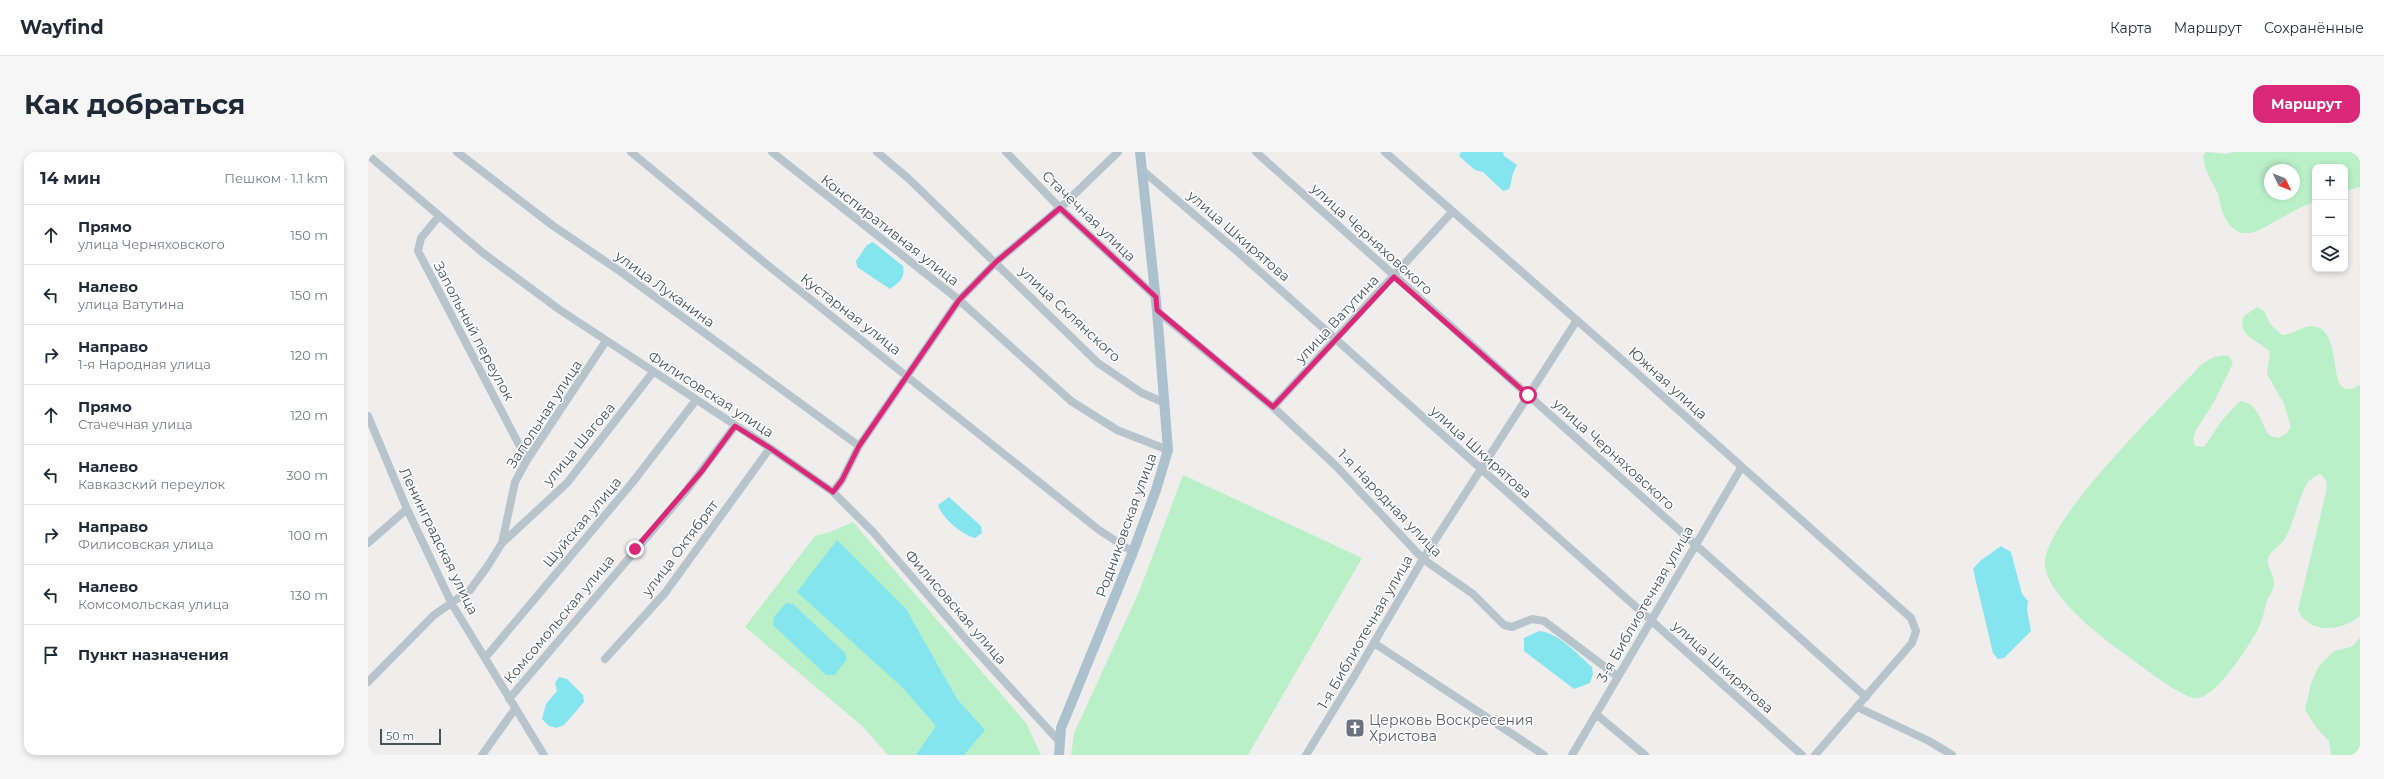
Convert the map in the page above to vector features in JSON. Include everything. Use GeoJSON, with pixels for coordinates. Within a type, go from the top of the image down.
{"type":"FeatureCollection","features":[{"type":"Feature","properties":{"kind":"main road","name":"Родниковская улица"},"geometry":{"type":"LineString","coordinates":[[1059,755],[1061,728],[1133,552],[1156,490],[1168,450],[1156,297],[1140,152]]}},
{"type":"Feature","properties":{"kind":"street","name":"улица Луканина"},"geometry":{"type":"LineString","coordinates":[[457,152],[552,225],[621,272],[859,446]]}},
{"type":"Feature","properties":{"kind":"street","name":"Кустарная улица"},"geometry":{"type":"LineString","coordinates":[[631,152],[770,267],[1099,530],[1133,552]]}},
{"type":"Feature","properties":{"kind":"street","name":"Конспиративная улица"},"geometry":{"type":"LineString","coordinates":[[772,152],[959,300],[1071,401],[1117,430],[1168,450]]}},
{"type":"Feature","properties":{"kind":"street","name":"улица Склянского"},"geometry":{"type":"LineString","coordinates":[[877,152],[909,179],[996,262],[1098,363],[1142,393],[1165,403]]}},
{"type":"Feature","properties":{"kind":"street","name":"Стачечная улица"},"geometry":{"type":"LineString","coordinates":[[1006,152],[1060,208],[1156,297]]}},
{"type":"Feature","properties":{"kind":"street"},"geometry":{"type":"LineString","coordinates":[[833,492],[842,480],[859,446],[959,300],[996,262],[1060,208],[1118,152]]}},
{"type":"Feature","properties":{"kind":"street","name":"улица Черняховского"},"geometry":{"type":"LineString","coordinates":[[1256,152],[1394,277],[1866,697]]}},
{"type":"Feature","properties":{"kind":"street","name":"Южная улица"},"geometry":{"type":"LineString","coordinates":[[1385,152],[1577,320],[1741,468],[1911,618],[1916,631],[1912,643],[1866,697]]}},
{"type":"Feature","properties":{"kind":"street","name":"Филисовская улица"},"geometry":{"type":"LineString","coordinates":[[368,155],[518,280],[606,341],[770,448],[833,492],[874,533],[952,623],[1059,741]]}},
{"type":"Feature","properties":{"kind":"street","name":"улица Шкирятова"},"geometry":{"type":"LineString","coordinates":[[1142,170],[1240,253],[1480,469],[1802,755]]}},
{"type":"Feature","properties":{"kind":"street","name":"улица Ватутина"},"geometry":{"type":"LineString","coordinates":[[1273,407],[1394,277],[1452,212]]}},
{"type":"Feature","properties":{"kind":"street","name":"Запольный переулок"},"geometry":{"type":"LineString","coordinates":[[440,216],[421,238],[418,251],[527,460]]}},
{"type":"Feature","properties":{"kind":"street","name":"1-я Народная улица"},"geometry":{"type":"LineString","coordinates":[[1157,310],[1273,407],[1336,466],[1423,559],[1473,594],[1508,627],[1532,619],[1544,621],[1616,676]]}},
{"type":"Feature","properties":{"kind":"street","name":"1-я Библиотечная улица"},"geometry":{"type":"LineString","coordinates":[[1306,755],[1423,559],[1577,320]]}},
{"type":"Feature","properties":{"kind":"street","name":"Запольная улица"},"geometry":{"type":"LineString","coordinates":[[368,682],[434,615],[452,604],[470,590],[502,543],[515,482],[527,460],[606,341]]}},
{"type":"Feature","properties":{"kind":"street","name":"улица Шагова"},"geometry":{"type":"LineString","coordinates":[[502,543],[567,483],[653,372]]}},
{"type":"Feature","properties":{"kind":"street","name":"Шуйская улица"},"geometry":{"type":"LineString","coordinates":[[485,658],[627,489],[696,400]]}},
{"type":"Feature","properties":{"kind":"street","name":"Ленинградская улица"},"geometry":{"type":"LineString","coordinates":[[368,416],[407,510],[452,604],[544,755]]}},
{"type":"Feature","properties":{"kind":"street","name":"Комсомольская улица"},"geometry":{"type":"LineString","coordinates":[[509,698],[687,490],[735,426]]}},
{"type":"Feature","properties":{"kind":"street","name":"улица Октябрят"},"geometry":{"type":"LineString","coordinates":[[605,659],[665,593],[770,448]]}},
{"type":"Feature","properties":{"kind":"street","name":"3-я Библиотечная улица"},"geometry":{"type":"LineString","coordinates":[[1572,755],[1616,676],[1651,621],[1741,468]]}},
{"type":"Feature","properties":{"kind":"street"},"geometry":{"type":"LineString","coordinates":[[368,542],[407,510]]}},
{"type":"Feature","properties":{"kind":"street"},"geometry":{"type":"LineString","coordinates":[[1374,643],[1544,755]]}},
{"type":"Feature","properties":{"kind":"street"},"geometry":{"type":"LineString","coordinates":[[1815,755],[1866,697]]}},
{"type":"Feature","properties":{"kind":"street"},"geometry":{"type":"LineString","coordinates":[[1857,707],[1929,741],[1952,755]]}},
{"type":"Feature","properties":{"kind":"street"},"geometry":{"type":"LineString","coordinates":[[482,755],[515,709]]}},
{"type":"Feature","properties":{"kind":"street"},"geometry":{"type":"LineString","coordinates":[[1596,714],[1645,755]]}},
{"type":"Feature","properties":{"kind":"green space"},"geometry":{"type":"Polygon","coordinates":[[[2207,152],[2226,154],[2233,152],[2360,152],[2360,187],[2348,190],[2348,164],[2312,164],[2312,202],[2254,232],[2239,232],[2232,227],[2225,218],[2218,194],[2206,170],[2204,154],[2207,152]]]}},
{"type":"Feature","properties":{"kind":"green space"},"geometry":{"type":"Polygon","coordinates":[[[2257,307],[2264,311],[2271,325],[2282,335],[2312,326],[2317,327],[2326,333],[2331,343],[2338,379],[2342,386],[2349,389],[2360,385],[2360,616],[2344,625],[2326,628],[2310,624],[2303,618],[2298,610],[2327,488],[2326,480],[2320,474],[2312,478],[2307,483],[2284,540],[2269,556],[2269,568],[2273,577],[2274,586],[2254,637],[2233,668],[2215,688],[2199,698],[2192,697],[2182,693],[2158,678],[2086,623],[2063,600],[2054,588],[2048,576],[2045,565],[2049,546],[2063,521],[2084,493],[2135,434],[2199,367],[2209,359],[2216,356],[2229,356],[2233,363],[2214,402],[2196,430],[2193,438],[2195,446],[2204,447],[2223,419],[2240,401],[2252,406],[2270,436],[2278,438],[2286,434],[2291,427],[2284,404],[2267,374],[2270,352],[2250,337],[2243,329],[2243,317],[2257,307]]]}},
{"type":"Feature","properties":{"kind":"green space"},"geometry":{"type":"Polygon","coordinates":[[[1183,475],[1362,558],[1248,755],[1071,755],[1074,733],[1139,592],[1183,475]]]}},
{"type":"Feature","properties":{"kind":"green space"},"geometry":{"type":"Polygon","coordinates":[[[853,522],[1026,723],[1041,755],[888,755],[862,726],[745,627],[815,536],[830,532],[853,522]]]}},
{"type":"Feature","properties":{"kind":"green space"},"geometry":{"type":"Polygon","coordinates":[[[2360,638],[2360,755],[2331,755],[2329,741],[2316,727],[2305,710],[2311,683],[2319,666],[2334,651],[2351,647],[2360,638]]]}},
{"type":"Feature","properties":{"kind":"water"},"geometry":{"type":"Polygon","coordinates":[[[1461,152],[1503,152],[1504,156],[1517,165],[1509,189],[1503,191],[1483,172],[1475,170],[1459,156],[1461,152]]]}},
{"type":"Feature","properties":{"kind":"water"},"geometry":{"type":"Polygon","coordinates":[[[873,242],[903,266],[903,274],[901,279],[890,289],[857,267],[856,261],[867,245],[873,242]]]}},
{"type":"Feature","properties":{"kind":"water"},"geometry":{"type":"Polygon","coordinates":[[[949,497],[981,526],[982,533],[975,538],[964,533],[948,521],[938,505],[949,497]]]}},
{"type":"Feature","properties":{"kind":"water"},"geometry":{"type":"Polygon","coordinates":[[[837,540],[906,609],[957,699],[985,730],[964,755],[916,755],[936,726],[903,688],[797,592],[837,540]]]}},
{"type":"Feature","properties":{"kind":"water"},"geometry":{"type":"Polygon","coordinates":[[[2001,546],[2011,552],[2022,594],[2028,601],[2027,610],[2031,631],[2004,658],[1998,659],[1993,653],[1973,569],[1980,561],[2001,546]]]}},
{"type":"Feature","properties":{"kind":"water"},"geometry":{"type":"Polygon","coordinates":[[[786,603],[793,604],[844,652],[847,659],[835,675],[826,675],[773,625],[774,617],[786,603]]]}},
{"type":"Feature","properties":{"kind":"water"},"geometry":{"type":"Polygon","coordinates":[[[1539,631],[1561,640],[1592,667],[1593,674],[1590,683],[1574,689],[1524,651],[1524,638],[1539,631]]]}},
{"type":"Feature","properties":{"kind":"water"},"geometry":{"type":"Polygon","coordinates":[[[559,677],[567,679],[583,695],[584,702],[564,725],[556,728],[549,726],[542,719],[546,704],[557,691],[555,683],[559,677]]]}},
{"type":"Feature","properties":{"kind":"place","name":"Церковь Воскресения Христова"},"geometry":{"type":"Point","coordinates":[1355,728]}},
{"type":"Feature","properties":{"kind":"route"},"geometry":{"type":"LineString","coordinates":[[635,549],[702,471],[735,426],[770,448],[833,492],[842,480],[859,446],[959,300],[996,262],[1060,208],[1156,297],[1157,310],[1273,407],[1394,277],[1528,395]]}}]}
